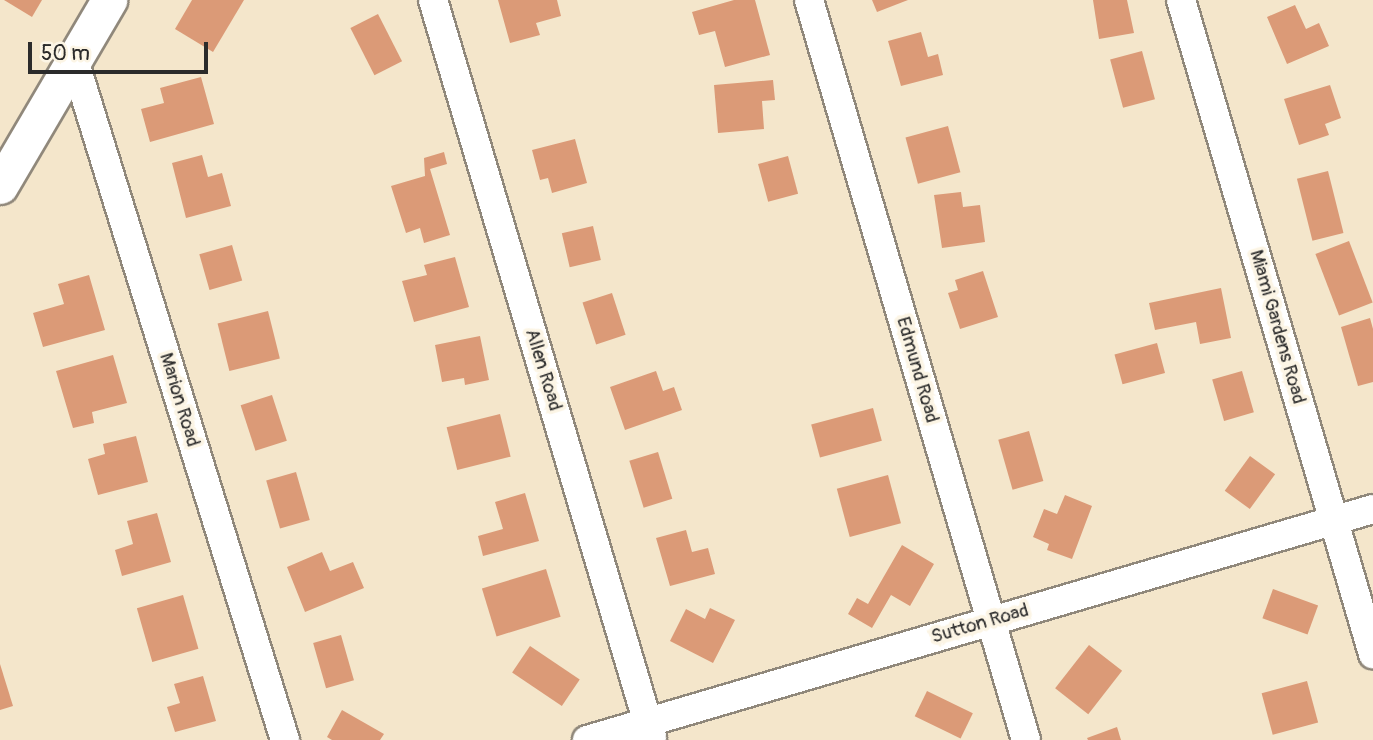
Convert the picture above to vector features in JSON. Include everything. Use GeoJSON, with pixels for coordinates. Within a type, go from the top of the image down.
{"type":"FeatureCollection","features":[{"type":"Feature","properties":{"kind":"street"},"geometry":{"type":"LineString","coordinates":[[0,184],[109,0]]}},
{"type":"Feature","properties":{"kind":"street","name":"Allen Road"},"geometry":{"type":"LineString","coordinates":[[433,0],[650,731]]}},
{"type":"Feature","properties":{"kind":"street","name":"Edmund Road"},"geometry":{"type":"LineString","coordinates":[[809,0],[1026,740]]}},
{"type":"Feature","properties":{"kind":"street","name":"Miami Gardens Road"},"geometry":{"type":"LineString","coordinates":[[1181,0],[1373,654]]}},
{"type":"Feature","properties":{"kind":"street","name":"Marion Road"},"geometry":{"type":"LineString","coordinates":[[74,60],[285,740]]}},
{"type":"Feature","properties":{"kind":"street","name":"Sutton Road"},"geometry":{"type":"LineString","coordinates":[[587,740],[650,731],[991,621],[1373,509]]}},
{"type":"Feature","properties":{"kind":"building"},"geometry":{"type":"Polygon","coordinates":[[[4,0],[42,0],[32,17],[4,0]]]}},
{"type":"Feature","properties":{"kind":"building"},"geometry":{"type":"Polygon","coordinates":[[[192,0],[244,0],[213,52],[175,29],[192,0]]]}},
{"type":"Feature","properties":{"kind":"building"},"geometry":{"type":"Polygon","coordinates":[[[498,0],[557,0],[561,16],[536,23],[540,35],[510,43],[498,0]]]}},
{"type":"Feature","properties":{"kind":"building"},"geometry":{"type":"Polygon","coordinates":[[[734,0],[755,0],[770,55],[725,67],[715,31],[699,35],[692,12],[734,0]]]}},
{"type":"Feature","properties":{"kind":"building"},"geometry":{"type":"Polygon","coordinates":[[[872,0],[908,0],[877,12],[872,0]]]}},
{"type":"Feature","properties":{"kind":"building"},"geometry":{"type":"Polygon","coordinates":[[[1093,0],[1127,0],[1134,33],[1099,39],[1093,0]]]}},
{"type":"Feature","properties":{"kind":"building"},"geometry":{"type":"Polygon","coordinates":[[[1295,5],[1306,29],[1319,23],[1329,46],[1287,64],[1267,17],[1295,5]]]}},
{"type":"Feature","properties":{"kind":"building"},"geometry":{"type":"Polygon","coordinates":[[[378,14],[402,61],[374,75],[350,28],[378,14]]]}},
{"type":"Feature","properties":{"kind":"building"},"geometry":{"type":"Polygon","coordinates":[[[921,32],[928,57],[938,54],[943,75],[901,86],[888,41],[921,32]]]}},
{"type":"Feature","properties":{"kind":"building"},"geometry":{"type":"Polygon","coordinates":[[[1142,51],[1155,99],[1123,108],[1110,60],[1142,51]]]}},
{"type":"Feature","properties":{"kind":"building"},"geometry":{"type":"Polygon","coordinates":[[[201,77],[214,124],[150,142],[141,109],[164,103],[160,88],[201,77]]]}},
{"type":"Feature","properties":{"kind":"building"},"geometry":{"type":"Polygon","coordinates":[[[773,80],[775,100],[762,101],[764,129],[718,133],[714,85],[773,80]]]}},
{"type":"Feature","properties":{"kind":"building"},"geometry":{"type":"Polygon","coordinates":[[[1330,85],[1341,118],[1325,124],[1329,135],[1299,145],[1284,99],[1330,85]]]}},
{"type":"Feature","properties":{"kind":"building"},"geometry":{"type":"Polygon","coordinates":[[[948,126],[960,172],[918,184],[905,137],[948,126]]]}},
{"type":"Feature","properties":{"kind":"building"},"geometry":{"type":"Polygon","coordinates":[[[575,139],[587,183],[552,193],[548,178],[540,180],[532,150],[575,139]]]}},
{"type":"Feature","properties":{"kind":"building"},"geometry":{"type":"Polygon","coordinates":[[[444,152],[447,164],[430,169],[450,235],[424,243],[420,228],[406,233],[391,186],[425,176],[424,158],[444,152]]]}},
{"type":"Feature","properties":{"kind":"building"},"geometry":{"type":"Polygon","coordinates":[[[202,155],[208,177],[222,173],[231,206],[186,218],[172,163],[202,155]]]}},
{"type":"Feature","properties":{"kind":"building"},"geometry":{"type":"Polygon","coordinates":[[[788,156],[798,194],[768,202],[758,164],[788,156]]]}},
{"type":"Feature","properties":{"kind":"building"},"geometry":{"type":"Polygon","coordinates":[[[1328,171],[1343,233],[1312,241],[1297,179],[1328,171]]]}},
{"type":"Feature","properties":{"kind":"building"},"geometry":{"type":"Polygon","coordinates":[[[961,192],[963,207],[980,205],[985,242],[942,248],[934,195],[961,192]]]}},
{"type":"Feature","properties":{"kind":"building"},"geometry":{"type":"Polygon","coordinates":[[[593,226],[601,260],[570,267],[562,233],[593,226]]]}},
{"type":"Feature","properties":{"kind":"building"},"geometry":{"type":"Polygon","coordinates":[[[1349,241],[1373,303],[1339,316],[1315,254],[1349,241]]]}},
{"type":"Feature","properties":{"kind":"building"},"geometry":{"type":"Polygon","coordinates":[[[232,245],[242,281],[210,290],[199,254],[232,245]]]}},
{"type":"Feature","properties":{"kind":"building"},"geometry":{"type":"Polygon","coordinates":[[[455,257],[469,307],[414,322],[402,281],[427,275],[424,265],[455,257]]]}},
{"type":"Feature","properties":{"kind":"building"},"geometry":{"type":"Polygon","coordinates":[[[983,271],[998,317],[960,329],[948,293],[958,290],[955,280],[983,271]]]}},
{"type":"Feature","properties":{"kind":"building"},"geometry":{"type":"Polygon","coordinates":[[[89,275],[105,330],[43,347],[33,313],[64,304],[58,284],[89,275]]]}},
{"type":"Feature","properties":{"kind":"building"},"geometry":{"type":"Polygon","coordinates":[[[1221,288],[1231,338],[1200,344],[1196,322],[1155,330],[1149,303],[1221,288]]]}},
{"type":"Feature","properties":{"kind":"building"},"geometry":{"type":"Polygon","coordinates":[[[612,293],[626,335],[596,344],[583,303],[612,293]]]}},
{"type":"Feature","properties":{"kind":"building"},"geometry":{"type":"Polygon","coordinates":[[[268,311],[280,359],[229,371],[218,324],[268,311]]]}},
{"type":"Feature","properties":{"kind":"building"},"geometry":{"type":"Polygon","coordinates":[[[1370,318],[1373,329],[1373,382],[1358,386],[1341,327],[1370,318]]]}},
{"type":"Feature","properties":{"kind":"building"},"geometry":{"type":"Polygon","coordinates":[[[480,336],[489,380],[465,385],[464,378],[442,382],[435,345],[480,336]]]}},
{"type":"Feature","properties":{"kind":"building"},"geometry":{"type":"Polygon","coordinates":[[[1157,343],[1165,373],[1123,384],[1114,354],[1157,343]]]}},
{"type":"Feature","properties":{"kind":"building"},"geometry":{"type":"Polygon","coordinates":[[[113,355],[127,403],[92,412],[94,423],[73,428],[56,371],[113,355]]]}},
{"type":"Feature","properties":{"kind":"building"},"geometry":{"type":"Polygon","coordinates":[[[656,371],[663,391],[674,387],[682,410],[625,430],[610,387],[656,371]]]}},
{"type":"Feature","properties":{"kind":"building"},"geometry":{"type":"Polygon","coordinates":[[[1242,371],[1254,412],[1224,421],[1212,380],[1242,371]]]}},
{"type":"Feature","properties":{"kind":"building"},"geometry":{"type":"Polygon","coordinates":[[[272,395],[287,441],[255,451],[241,405],[272,395]]]}},
{"type":"Feature","properties":{"kind":"building"},"geometry":{"type":"Polygon","coordinates":[[[873,408],[882,441],[820,457],[811,425],[873,408]]]}},
{"type":"Feature","properties":{"kind":"building"},"geometry":{"type":"Polygon","coordinates":[[[500,414],[511,457],[457,470],[447,427],[500,414]]]}},
{"type":"Feature","properties":{"kind":"building"},"geometry":{"type":"Polygon","coordinates":[[[1029,431],[1043,481],[1013,490],[998,440],[1029,431]]]}},
{"type":"Feature","properties":{"kind":"building"},"geometry":{"type":"Polygon","coordinates":[[[136,436],[148,482],[98,495],[88,459],[105,454],[103,444],[136,436]]]}},
{"type":"Feature","properties":{"kind":"building"},"geometry":{"type":"Polygon","coordinates":[[[658,452],[672,499],[644,508],[629,461],[658,452]]]}},
{"type":"Feature","properties":{"kind":"building"},"geometry":{"type":"Polygon","coordinates":[[[1250,456],[1275,474],[1250,509],[1225,491],[1250,456]]]}},
{"type":"Feature","properties":{"kind":"building"},"geometry":{"type":"Polygon","coordinates":[[[296,472],[310,520],[280,529],[266,481],[296,472]]]}},
{"type":"Feature","properties":{"kind":"building"},"geometry":{"type":"Polygon","coordinates":[[[888,475],[901,523],[850,537],[837,489],[888,475]]]}},
{"type":"Feature","properties":{"kind":"building"},"geometry":{"type":"Polygon","coordinates":[[[525,493],[539,541],[483,556],[478,536],[503,529],[495,502],[525,493]]]}},
{"type":"Feature","properties":{"kind":"building"},"geometry":{"type":"Polygon","coordinates":[[[1065,495],[1092,506],[1072,559],[1047,550],[1049,544],[1033,537],[1044,509],[1057,514],[1065,495]]]}},
{"type":"Feature","properties":{"kind":"building"},"geometry":{"type":"Polygon","coordinates":[[[157,513],[171,562],[122,576],[115,550],[133,544],[127,521],[157,513]]]}},
{"type":"Feature","properties":{"kind":"building"},"geometry":{"type":"Polygon","coordinates":[[[686,530],[692,552],[708,548],[715,574],[670,586],[656,538],[686,530]]]}},
{"type":"Feature","properties":{"kind":"building"},"geometry":{"type":"Polygon","coordinates":[[[902,545],[934,564],[910,606],[891,595],[872,628],[848,614],[857,598],[868,604],[902,545]]]}},
{"type":"Feature","properties":{"kind":"building"},"geometry":{"type":"Polygon","coordinates":[[[322,552],[330,571],[353,562],[364,588],[305,612],[287,567],[322,552]]]}},
{"type":"Feature","properties":{"kind":"building"},"geometry":{"type":"Polygon","coordinates":[[[546,569],[561,617],[497,636],[482,589],[546,569]]]}},
{"type":"Feature","properties":{"kind":"building"},"geometry":{"type":"Polygon","coordinates":[[[1273,589],[1318,605],[1308,635],[1262,618],[1273,589]]]}},
{"type":"Feature","properties":{"kind":"building"},"geometry":{"type":"Polygon","coordinates":[[[183,595],[198,649],[152,662],[137,608],[183,595]]]}},
{"type":"Feature","properties":{"kind":"building"},"geometry":{"type":"Polygon","coordinates":[[[710,608],[735,620],[713,663],[670,641],[686,609],[705,619],[710,608]]]}},
{"type":"Feature","properties":{"kind":"building"},"geometry":{"type":"Polygon","coordinates":[[[341,635],[354,680],[326,688],[313,643],[341,635]]]}},
{"type":"Feature","properties":{"kind":"building"},"geometry":{"type":"Polygon","coordinates":[[[1089,645],[1122,671],[1088,714],[1055,688],[1089,645]]]}},
{"type":"Feature","properties":{"kind":"building"},"geometry":{"type":"Polygon","coordinates":[[[530,646],[580,680],[562,706],[512,673],[530,646]]]}},
{"type":"Feature","properties":{"kind":"building"},"geometry":{"type":"Polygon","coordinates":[[[0,664],[13,706],[0,710],[0,664]]]}},
{"type":"Feature","properties":{"kind":"building"},"geometry":{"type":"Polygon","coordinates":[[[203,676],[216,721],[175,732],[167,707],[180,703],[174,684],[203,676]]]}},
{"type":"Feature","properties":{"kind":"building"},"geometry":{"type":"Polygon","coordinates":[[[1307,681],[1318,723],[1273,735],[1262,693],[1307,681]]]}},
{"type":"Feature","properties":{"kind":"building"},"geometry":{"type":"Polygon","coordinates":[[[927,691],[973,713],[961,739],[915,716],[927,691]]]}},
{"type":"Feature","properties":{"kind":"building"},"geometry":{"type":"Polygon","coordinates":[[[342,710],[384,734],[380,740],[332,740],[327,737],[342,710]]]}},
{"type":"Feature","properties":{"kind":"building"},"geometry":{"type":"Polygon","coordinates":[[[1117,727],[1121,740],[1087,738],[1117,727]]]}}]}
